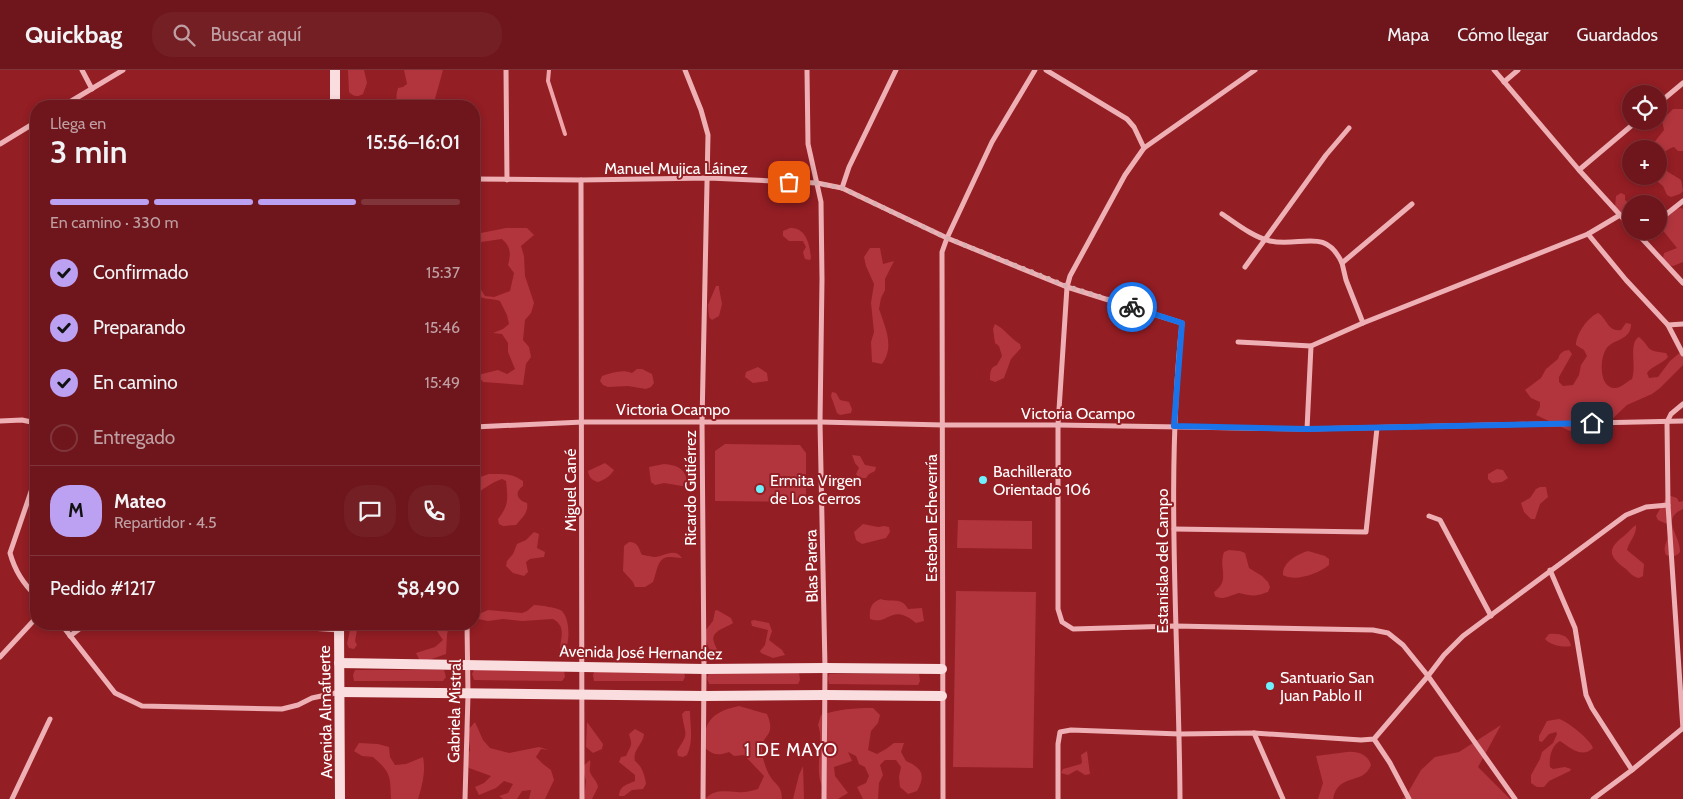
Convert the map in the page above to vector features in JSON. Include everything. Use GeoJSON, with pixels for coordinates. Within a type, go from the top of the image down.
{"type":"FeatureCollection","features":[{"type":"Feature","properties":{"kind":"street"},"geometry":{"type":"LineString","coordinates":[[82,70],[92,88]]}},
{"type":"Feature","properties":{"kind":"street"},"geometry":{"type":"LineString","coordinates":[[73,100],[123,70]]}},
{"type":"Feature","properties":{"kind":"street"},"geometry":{"type":"LineString","coordinates":[[335,70],[335,100]]}},
{"type":"Feature","properties":{"kind":"street"},"geometry":{"type":"LineString","coordinates":[[506,70],[507,180]]}},
{"type":"Feature","properties":{"kind":"street","name":"Ricardo Gutiérrez"},"geometry":{"type":"LineString","coordinates":[[685,70],[702,110],[708,135],[709,178],[702,422],[703,799]]}},
{"type":"Feature","properties":{"kind":"street","name":"Blas Parera"},"geometry":{"type":"LineString","coordinates":[[807,70],[808,144],[821,202],[820,422],[825,668],[824,799]]}},
{"type":"Feature","properties":{"kind":"street"},"geometry":{"type":"LineString","coordinates":[[842,188],[849,166],[896,70]]}},
{"type":"Feature","properties":{"kind":"street","name":"Esteban Echeverría"},"geometry":{"type":"LineString","coordinates":[[943,799],[942,252],[992,142],[1035,70]]}},
{"type":"Feature","properties":{"kind":"street"},"geometry":{"type":"LineString","coordinates":[[1046,70],[1127,119],[1134,127],[1144,148]]}},
{"type":"Feature","properties":{"kind":"street"},"geometry":{"type":"LineString","coordinates":[[1255,70],[1144,148],[1125,175],[1074,266],[1067,286],[1058,425],[1058,609],[1062,622],[1073,629],[1175,626],[1373,630],[1388,633],[1402,644],[1428,676],[1515,799]]}},
{"type":"Feature","properties":{"kind":"street"},"geometry":{"type":"LineString","coordinates":[[1238,342],[1312,346],[1362,323],[1588,234],[1620,215],[1494,70]]}},
{"type":"Feature","properties":{"kind":"street"},"geometry":{"type":"LineString","coordinates":[[1504,82],[1518,70]]}},
{"type":"Feature","properties":{"kind":"street"},"geometry":{"type":"LineString","coordinates":[[1667,96],[1683,83]]}},
{"type":"Feature","properties":{"kind":"street"},"geometry":{"type":"LineString","coordinates":[[0,144],[30,126]]}},
{"type":"Feature","properties":{"kind":"street"},"geometry":{"type":"LineString","coordinates":[[1245,267],[1326,156],[1349,128]]}},
{"type":"Feature","properties":{"kind":"street"},"geometry":{"type":"LineString","coordinates":[[1579,170],[1626,130]]}},
{"type":"Feature","properties":{"kind":"street","name":"Manuel Mujica Láinez"},"geometry":{"type":"LineString","coordinates":[[480,179],[709,178],[816,183],[842,188],[947,238],[1067,286],[1182,323]]}},
{"type":"Feature","properties":{"kind":"street","name":"Miguel Cané"},"geometry":{"type":"LineString","coordinates":[[581,180],[582,799]]}},
{"type":"Feature","properties":{"kind":"street"},"geometry":{"type":"LineString","coordinates":[[1667,214],[1683,201]]}},
{"type":"Feature","properties":{"kind":"street"},"geometry":{"type":"LineString","coordinates":[[1342,263],[1412,204]]}},
{"type":"Feature","properties":{"kind":"street"},"geometry":{"type":"LineString","coordinates":[[1222,214],[1259,238],[1272,242],[1318,240],[1330,245],[1338,253],[1362,323]]}},
{"type":"Feature","properties":{"kind":"street"},"geometry":{"type":"LineString","coordinates":[[1588,234],[1626,280],[1668,325],[1683,354]]}},
{"type":"Feature","properties":{"kind":"street"},"geometry":{"type":"LineString","coordinates":[[1644,240],[1683,283]]}},
{"type":"Feature","properties":{"kind":"street","name":"Estanislao del Campo"},"geometry":{"type":"LineString","coordinates":[[1180,799],[1180,734],[1175,626],[1174,426],[1182,323]]}},
{"type":"Feature","properties":{"kind":"street"},"geometry":{"type":"LineString","coordinates":[[1668,325],[1683,324]]}},
{"type":"Feature","properties":{"kind":"street"},"geometry":{"type":"LineString","coordinates":[[1307,429],[1312,346]]}},
{"type":"Feature","properties":{"kind":"street"},"geometry":{"type":"LineString","coordinates":[[1593,799],[1683,729],[1668,505],[1668,422],[1671,414],[1683,404]]}},
{"type":"Feature","properties":{"kind":"street"},"geometry":{"type":"LineString","coordinates":[[0,421],[30,421]]}},
{"type":"Feature","properties":{"kind":"street","name":"Victoria Ocampo"},"geometry":{"type":"LineString","coordinates":[[480,427],[582,422],[820,422],[1307,429],[1683,421]]}},
{"type":"Feature","properties":{"kind":"street"},"geometry":{"type":"LineString","coordinates":[[1174,529],[1366,532],[1377,428]]}},
{"type":"Feature","properties":{"kind":"street"},"geometry":{"type":"LineString","coordinates":[[30,495],[10,553],[13,565],[23,583],[30,590]]}},
{"type":"Feature","properties":{"kind":"street"},"geometry":{"type":"LineString","coordinates":[[1058,799],[1058,744],[1060,732],[1071,730],[1180,734],[1254,733],[1361,740],[1374,739],[1444,655],[1463,636],[1626,515],[1646,507],[1668,505]]}},
{"type":"Feature","properties":{"kind":"street"},"geometry":{"type":"LineString","coordinates":[[1429,516],[1440,520],[1491,616]]}},
{"type":"Feature","properties":{"kind":"street"},"geometry":{"type":"LineString","coordinates":[[1550,570],[1575,628],[1586,695],[1592,708],[1632,770]]}},
{"type":"Feature","properties":{"kind":"street"},"geometry":{"type":"LineString","coordinates":[[0,657],[30,624]]}},
{"type":"Feature","properties":{"kind":"street"},"geometry":{"type":"LineString","coordinates":[[66,630],[115,693],[142,706],[282,709],[298,705],[312,698],[340,692],[704,696],[825,694],[942,696]]}},
{"type":"Feature","properties":{"kind":"street"},"geometry":{"type":"LineString","coordinates":[[70,636],[78,630]]}},
{"type":"Feature","properties":{"kind":"street","name":"Avenida Almafuerte"},"geometry":{"type":"LineString","coordinates":[[339,630],[340,799]]}},
{"type":"Feature","properties":{"kind":"street","name":"Gabriela Mistral"},"geometry":{"type":"LineString","coordinates":[[465,799],[468,694],[467,630]]}},
{"type":"Feature","properties":{"kind":"street","name":"Avenida José Hernandez"},"geometry":{"type":"LineString","coordinates":[[339,663],[704,669],[942,669]]}},
{"type":"Feature","properties":{"kind":"street"},"geometry":{"type":"LineString","coordinates":[[12,799],[50,720]]}},
{"type":"Feature","properties":{"kind":"street"},"geometry":{"type":"LineString","coordinates":[[1254,733],[1283,799]]}},
{"type":"Feature","properties":{"kind":"street"},"geometry":{"type":"LineString","coordinates":[[1374,739],[1390,763],[1409,799]]}},
{"type":"Feature","properties":{"kind":"shaded area"},"geometry":{"type":"Polygon","coordinates":[[[348,70],[364,70],[367,83],[363,94],[356,96],[349,92],[348,70]]]}},
{"type":"Feature","properties":{"kind":"shaded area"},"geometry":{"type":"Polygon","coordinates":[[[404,70],[443,70],[435,100],[397,100],[398,88],[407,84],[404,70]]]}},
{"type":"Feature","properties":{"kind":"shaded area"},"geometry":{"type":"Polygon","coordinates":[[[1673,109],[1683,109],[1683,151],[1678,151],[1674,147],[1667,150],[1667,140],[1656,140],[1664,130],[1667,130],[1667,115],[1673,109]]]}},
{"type":"Feature","properties":{"kind":"shaded area"},"geometry":{"type":"Polygon","coordinates":[[[1667,171],[1681,180],[1683,191],[1671,197],[1667,195],[1662,185],[1667,185],[1667,171]]]}},
{"type":"Feature","properties":{"kind":"shaded area"},"geometry":{"type":"Polygon","coordinates":[[[1621,193],[1625,195],[1622,195],[1622,215],[1615,207],[1616,196],[1621,193]]]}},
{"type":"Feature","properties":{"kind":"shaded area"},"geometry":{"type":"Polygon","coordinates":[[[1676,209],[1683,209],[1683,262],[1673,266],[1669,265],[1663,258],[1664,253],[1677,248],[1667,236],[1667,216],[1676,209]]]}},
{"type":"Feature","properties":{"kind":"shaded area"},"geometry":{"type":"Polygon","coordinates":[[[506,228],[527,228],[534,235],[521,246],[524,256],[525,276],[534,303],[531,313],[525,320],[523,340],[529,347],[531,357],[526,364],[523,385],[483,382],[480,378],[480,374],[498,370],[507,374],[515,369],[508,352],[508,343],[502,334],[493,333],[509,324],[507,315],[500,301],[480,297],[480,288],[485,296],[494,297],[510,291],[514,273],[508,265],[509,248],[502,239],[481,242],[480,233],[506,228]]]}},
{"type":"Feature","properties":{"kind":"shaded area"},"geometry":{"type":"Polygon","coordinates":[[[790,228],[800,230],[806,238],[810,260],[805,259],[803,252],[806,247],[803,241],[789,241],[783,236],[783,231],[790,228]]]}},
{"type":"Feature","properties":{"kind":"shaded area"},"geometry":{"type":"Polygon","coordinates":[[[870,248],[880,248],[883,264],[894,261],[885,279],[885,290],[879,309],[888,337],[888,351],[882,364],[872,362],[871,342],[874,332],[871,303],[874,284],[864,257],[870,248]]]}},
{"type":"Feature","properties":{"kind":"shaded area"},"geometry":{"type":"Polygon","coordinates":[[[716,286],[719,286],[722,304],[719,316],[712,320],[709,317],[708,305],[716,286]]]}},
{"type":"Feature","properties":{"kind":"shaded area"},"geometry":{"type":"Polygon","coordinates":[[[1598,313],[1610,327],[1616,330],[1621,330],[1626,323],[1631,324],[1628,334],[1608,347],[1603,355],[1603,379],[1610,387],[1619,387],[1632,379],[1634,368],[1633,349],[1639,337],[1651,350],[1666,353],[1668,357],[1647,373],[1649,378],[1658,377],[1670,361],[1683,350],[1683,365],[1660,388],[1652,394],[1627,405],[1609,422],[1599,419],[1594,420],[1570,431],[1536,415],[1540,402],[1531,398],[1525,390],[1541,378],[1546,369],[1558,359],[1560,354],[1569,350],[1572,354],[1559,377],[1559,382],[1563,386],[1573,385],[1587,356],[1584,350],[1576,345],[1578,336],[1587,322],[1598,313]]]}},
{"type":"Feature","properties":{"kind":"shaded area"},"geometry":{"type":"Polygon","coordinates":[[[995,324],[1020,344],[1021,348],[1011,359],[1004,378],[995,382],[990,380],[991,371],[1002,356],[999,346],[995,343],[993,329],[995,324]]]}},
{"type":"Feature","properties":{"kind":"shaded area"},"geometry":{"type":"Polygon","coordinates":[[[758,367],[767,373],[768,381],[753,383],[745,377],[746,372],[758,367]]]}},
{"type":"Feature","properties":{"kind":"shaded area"},"geometry":{"type":"Polygon","coordinates":[[[637,369],[642,369],[652,374],[654,383],[651,387],[646,389],[628,386],[608,387],[600,381],[602,376],[621,371],[632,373],[637,369]]]}},
{"type":"Feature","properties":{"kind":"shaded area"},"geometry":{"type":"Polygon","coordinates":[[[832,392],[836,393],[840,400],[849,402],[852,409],[851,413],[840,415],[837,413],[831,396],[832,392]]]}},
{"type":"Feature","properties":{"kind":"shaded area"},"geometry":{"type":"Polygon","coordinates":[[[725,444],[800,445],[806,453],[806,502],[715,501],[715,451],[725,444]]]}},
{"type":"Feature","properties":{"kind":"shaded area"},"geometry":{"type":"Polygon","coordinates":[[[852,455],[860,456],[865,465],[876,467],[875,471],[866,478],[859,478],[856,474],[859,468],[852,455]]]}},
{"type":"Feature","properties":{"kind":"shaded area"},"geometry":{"type":"Polygon","coordinates":[[[605,463],[614,470],[607,478],[598,482],[592,479],[588,471],[605,463]]]}},
{"type":"Feature","properties":{"kind":"shaded area"},"geometry":{"type":"Polygon","coordinates":[[[664,464],[673,465],[683,471],[687,484],[682,486],[664,483],[655,485],[651,482],[649,467],[664,464]]]}},
{"type":"Feature","properties":{"kind":"shaded area"},"geometry":{"type":"Polygon","coordinates":[[[1497,469],[1503,470],[1508,478],[1502,482],[1492,483],[1488,479],[1488,474],[1497,469]]]}},
{"type":"Feature","properties":{"kind":"shaded area"},"geometry":{"type":"Polygon","coordinates":[[[489,474],[503,474],[511,475],[523,481],[523,486],[518,491],[518,496],[527,503],[527,509],[516,525],[503,526],[499,524],[498,519],[507,502],[506,481],[502,479],[480,491],[480,477],[489,474]]]}},
{"type":"Feature","properties":{"kind":"shaded area"},"geometry":{"type":"Polygon","coordinates":[[[1546,487],[1548,497],[1540,504],[1535,519],[1531,519],[1524,512],[1521,503],[1530,498],[1536,489],[1546,487]]]}},
{"type":"Feature","properties":{"kind":"shaded area"},"geometry":{"type":"Polygon","coordinates":[[[1671,496],[1677,498],[1679,502],[1683,501],[1683,509],[1676,513],[1672,522],[1680,552],[1672,556],[1666,555],[1665,552],[1669,533],[1667,524],[1658,520],[1656,516],[1666,498],[1671,496]]]}},
{"type":"Feature","properties":{"kind":"shaded area"},"geometry":{"type":"Polygon","coordinates":[[[958,520],[1032,521],[1032,549],[957,548],[958,520]]]}},
{"type":"Feature","properties":{"kind":"shaded area"},"geometry":{"type":"Polygon","coordinates":[[[863,524],[889,527],[890,532],[886,538],[862,544],[856,540],[854,532],[863,524]]]}},
{"type":"Feature","properties":{"kind":"shaded area"},"geometry":{"type":"Polygon","coordinates":[[[1636,525],[1627,550],[1644,564],[1643,576],[1639,578],[1633,576],[1620,564],[1612,552],[1618,541],[1636,525]]]}},
{"type":"Feature","properties":{"kind":"shaded area"},"geometry":{"type":"Polygon","coordinates":[[[534,532],[539,534],[537,548],[545,552],[544,557],[530,559],[526,562],[528,572],[524,576],[513,573],[506,566],[507,561],[513,554],[517,544],[526,540],[534,532]]]}},
{"type":"Feature","properties":{"kind":"shaded area"},"geometry":{"type":"Polygon","coordinates":[[[629,542],[639,547],[642,555],[658,557],[669,553],[676,553],[682,558],[666,557],[662,559],[653,582],[645,587],[635,587],[623,571],[624,546],[629,542]]]}},
{"type":"Feature","properties":{"kind":"shaded area"},"geometry":{"type":"Polygon","coordinates":[[[1229,550],[1245,553],[1249,568],[1268,582],[1270,587],[1268,592],[1253,596],[1239,593],[1224,598],[1215,596],[1214,592],[1222,583],[1224,552],[1229,550]]]}},
{"type":"Feature","properties":{"kind":"shaded area"},"geometry":{"type":"Polygon","coordinates":[[[1308,551],[1325,556],[1329,559],[1329,565],[1306,576],[1294,578],[1283,575],[1283,570],[1288,562],[1295,556],[1308,551]]]}},
{"type":"Feature","properties":{"kind":"shaded area"},"geometry":{"type":"Polygon","coordinates":[[[956,591],[1036,592],[1033,768],[953,767],[956,591]]]}},
{"type":"Feature","properties":{"kind":"shaded area"},"geometry":{"type":"Polygon","coordinates":[[[881,599],[899,601],[908,609],[922,608],[924,621],[916,623],[901,614],[895,614],[882,620],[870,619],[871,606],[881,599]]]}},
{"type":"Feature","properties":{"kind":"shaded area"},"geometry":{"type":"Polygon","coordinates":[[[534,605],[562,611],[567,619],[568,630],[568,642],[565,650],[560,649],[562,636],[560,625],[553,619],[522,621],[480,619],[480,614],[488,610],[522,613],[534,605]]]}},
{"type":"Feature","properties":{"kind":"shaded area"},"geometry":{"type":"Polygon","coordinates":[[[717,610],[731,618],[733,623],[719,630],[714,635],[714,642],[719,654],[716,655],[709,648],[705,631],[713,621],[715,611],[717,610]]]}},
{"type":"Feature","properties":{"kind":"shaded area"},"geometry":{"type":"Polygon","coordinates":[[[751,621],[769,623],[772,631],[769,640],[782,650],[785,655],[773,658],[761,653],[760,651],[765,645],[768,630],[752,626],[751,621]]]}},
{"type":"Feature","properties":{"kind":"shaded area"},"geometry":{"type":"Polygon","coordinates":[[[350,630],[357,630],[355,641],[357,645],[354,649],[349,648],[347,644],[350,630]]]}},
{"type":"Feature","properties":{"kind":"shaded area"},"geometry":{"type":"Polygon","coordinates":[[[436,630],[448,630],[446,654],[420,661],[416,653],[435,647],[443,640],[436,630]]]}},
{"type":"Feature","properties":{"kind":"shaded area"},"geometry":{"type":"Polygon","coordinates":[[[1549,634],[1566,637],[1571,646],[1550,643],[1545,639],[1549,634]]]}},
{"type":"Feature","properties":{"kind":"shaded area"},"geometry":{"type":"Polygon","coordinates":[[[355,670],[444,670],[446,677],[443,681],[354,681],[353,675],[355,670]]]}},
{"type":"Feature","properties":{"kind":"shaded area"},"geometry":{"type":"Polygon","coordinates":[[[474,670],[564,670],[565,677],[562,681],[474,680],[472,674],[474,670]]]}},
{"type":"Feature","properties":{"kind":"shaded area"},"geometry":{"type":"Polygon","coordinates":[[[595,670],[684,670],[685,677],[683,681],[594,681],[593,675],[595,670]]]}},
{"type":"Feature","properties":{"kind":"shaded area"},"geometry":{"type":"Polygon","coordinates":[[[709,673],[799,673],[800,680],[798,684],[709,684],[707,678],[709,673]]]}},
{"type":"Feature","properties":{"kind":"shaded area"},"geometry":{"type":"Polygon","coordinates":[[[829,674],[919,674],[920,681],[918,685],[829,684],[829,674]]]}},
{"type":"Feature","properties":{"kind":"shaded area"},"geometry":{"type":"Polygon","coordinates":[[[739,706],[767,714],[770,722],[770,731],[762,745],[763,756],[772,779],[781,791],[782,799],[705,799],[720,791],[742,792],[758,789],[764,776],[744,755],[734,756],[729,752],[716,754],[705,748],[708,724],[716,714],[739,706]]]}},
{"type":"Feature","properties":{"kind":"shaded area"},"geometry":{"type":"Polygon","coordinates":[[[873,708],[880,715],[878,723],[871,731],[868,750],[877,754],[894,743],[904,743],[901,752],[906,761],[919,769],[922,776],[917,791],[908,794],[900,787],[901,767],[896,760],[885,760],[880,765],[883,775],[879,783],[878,799],[863,799],[857,787],[866,783],[869,776],[865,767],[859,764],[856,756],[848,752],[852,761],[834,767],[835,776],[848,793],[838,799],[825,799],[819,773],[820,731],[818,725],[821,715],[847,709],[873,708]]]}},
{"type":"Feature","properties":{"kind":"shaded area"},"geometry":{"type":"Polygon","coordinates":[[[685,711],[690,711],[691,739],[687,755],[683,757],[678,756],[677,751],[686,734],[682,714],[685,711]]]}},
{"type":"Feature","properties":{"kind":"shaded area"},"geometry":{"type":"Polygon","coordinates":[[[1559,719],[1578,731],[1588,740],[1593,748],[1589,751],[1580,752],[1571,749],[1560,741],[1557,743],[1551,752],[1550,767],[1553,769],[1565,767],[1571,769],[1549,781],[1544,787],[1537,787],[1531,783],[1531,775],[1542,752],[1553,743],[1557,734],[1556,732],[1549,734],[1542,742],[1539,741],[1539,736],[1547,721],[1559,719]]]}},
{"type":"Feature","properties":{"kind":"shaded area"},"geometry":{"type":"Polygon","coordinates":[[[475,722],[483,740],[490,748],[509,753],[539,747],[549,750],[541,749],[536,757],[551,770],[554,780],[545,799],[529,799],[531,790],[522,791],[517,799],[503,799],[499,796],[508,793],[513,784],[504,781],[496,788],[479,795],[475,787],[484,783],[491,776],[469,768],[465,760],[470,750],[468,730],[475,722]]]}},
{"type":"Feature","properties":{"kind":"shaded area"},"geometry":{"type":"Polygon","coordinates":[[[587,722],[603,744],[602,749],[593,753],[586,747],[587,722]]]}},
{"type":"Feature","properties":{"kind":"shaded area"},"geometry":{"type":"Polygon","coordinates":[[[1501,725],[1478,767],[1510,799],[1402,799],[1406,796],[1421,770],[1435,757],[1459,752],[1501,725]]]}},
{"type":"Feature","properties":{"kind":"shaded area"},"geometry":{"type":"Polygon","coordinates":[[[635,729],[644,734],[634,757],[643,771],[646,784],[643,789],[632,790],[624,796],[619,796],[622,787],[635,781],[635,775],[619,762],[621,757],[626,756],[631,745],[629,734],[635,729]]]}},
{"type":"Feature","properties":{"kind":"shaded area"},"geometry":{"type":"Polygon","coordinates":[[[359,743],[378,744],[389,747],[390,757],[395,765],[406,764],[423,757],[424,773],[418,799],[391,799],[390,779],[386,771],[373,757],[362,756],[354,751],[359,743]]]}},
{"type":"Feature","properties":{"kind":"shaded area"},"geometry":{"type":"Polygon","coordinates":[[[1087,751],[1090,774],[1085,775],[1077,770],[1068,775],[1061,773],[1063,769],[1081,764],[1081,755],[1087,751]]]}},
{"type":"Feature","properties":{"kind":"shaded area"},"geometry":{"type":"Polygon","coordinates":[[[1355,752],[1365,756],[1371,765],[1362,775],[1340,785],[1333,799],[1318,799],[1323,783],[1316,756],[1355,752]]]}},
{"type":"Feature","properties":{"kind":"shaded area"},"geometry":{"type":"Polygon","coordinates":[[[590,760],[590,772],[598,787],[592,799],[584,799],[586,781],[582,767],[590,760]]]}},
{"type":"Feature","properties":{"kind":"shaded area"},"geometry":{"type":"Polygon","coordinates":[[[803,766],[804,799],[793,799],[799,775],[803,766]]]}},
{"type":"Feature","properties":{"kind":"waterway"},"geometry":{"type":"LineString","coordinates":[[549,70],[548,81],[565,134]]}},
{"type":"Feature","properties":{"kind":"way so far"},"geometry":{"type":"LineString","coordinates":[[789,182],[816,183],[842,188],[947,238],[1067,286],[1132,307]]}},
{"type":"Feature","properties":{"kind":"place","name":"Bachillerato Orientado 106"},"geometry":{"type":"Point","coordinates":[983,480]}},
{"type":"Feature","properties":{"kind":"place","name":"Ermita Virgen de Los Cerros"},"geometry":{"type":"Point","coordinates":[760,489]}},
{"type":"Feature","properties":{"kind":"place","name":"Santuario San Juan Pablo II"},"geometry":{"type":"Point","coordinates":[1270,686]}},
{"type":"Feature","properties":{"kind":"district","name":"1 DE MAYO"},"geometry":{"type":"Point","coordinates":[791,750]}},
{"type":"Feature","properties":{"kind":"route"},"geometry":{"type":"LineString","coordinates":[[1132,307],[1182,323],[1174,426],[1307,429],[1592,423]]}}]}
